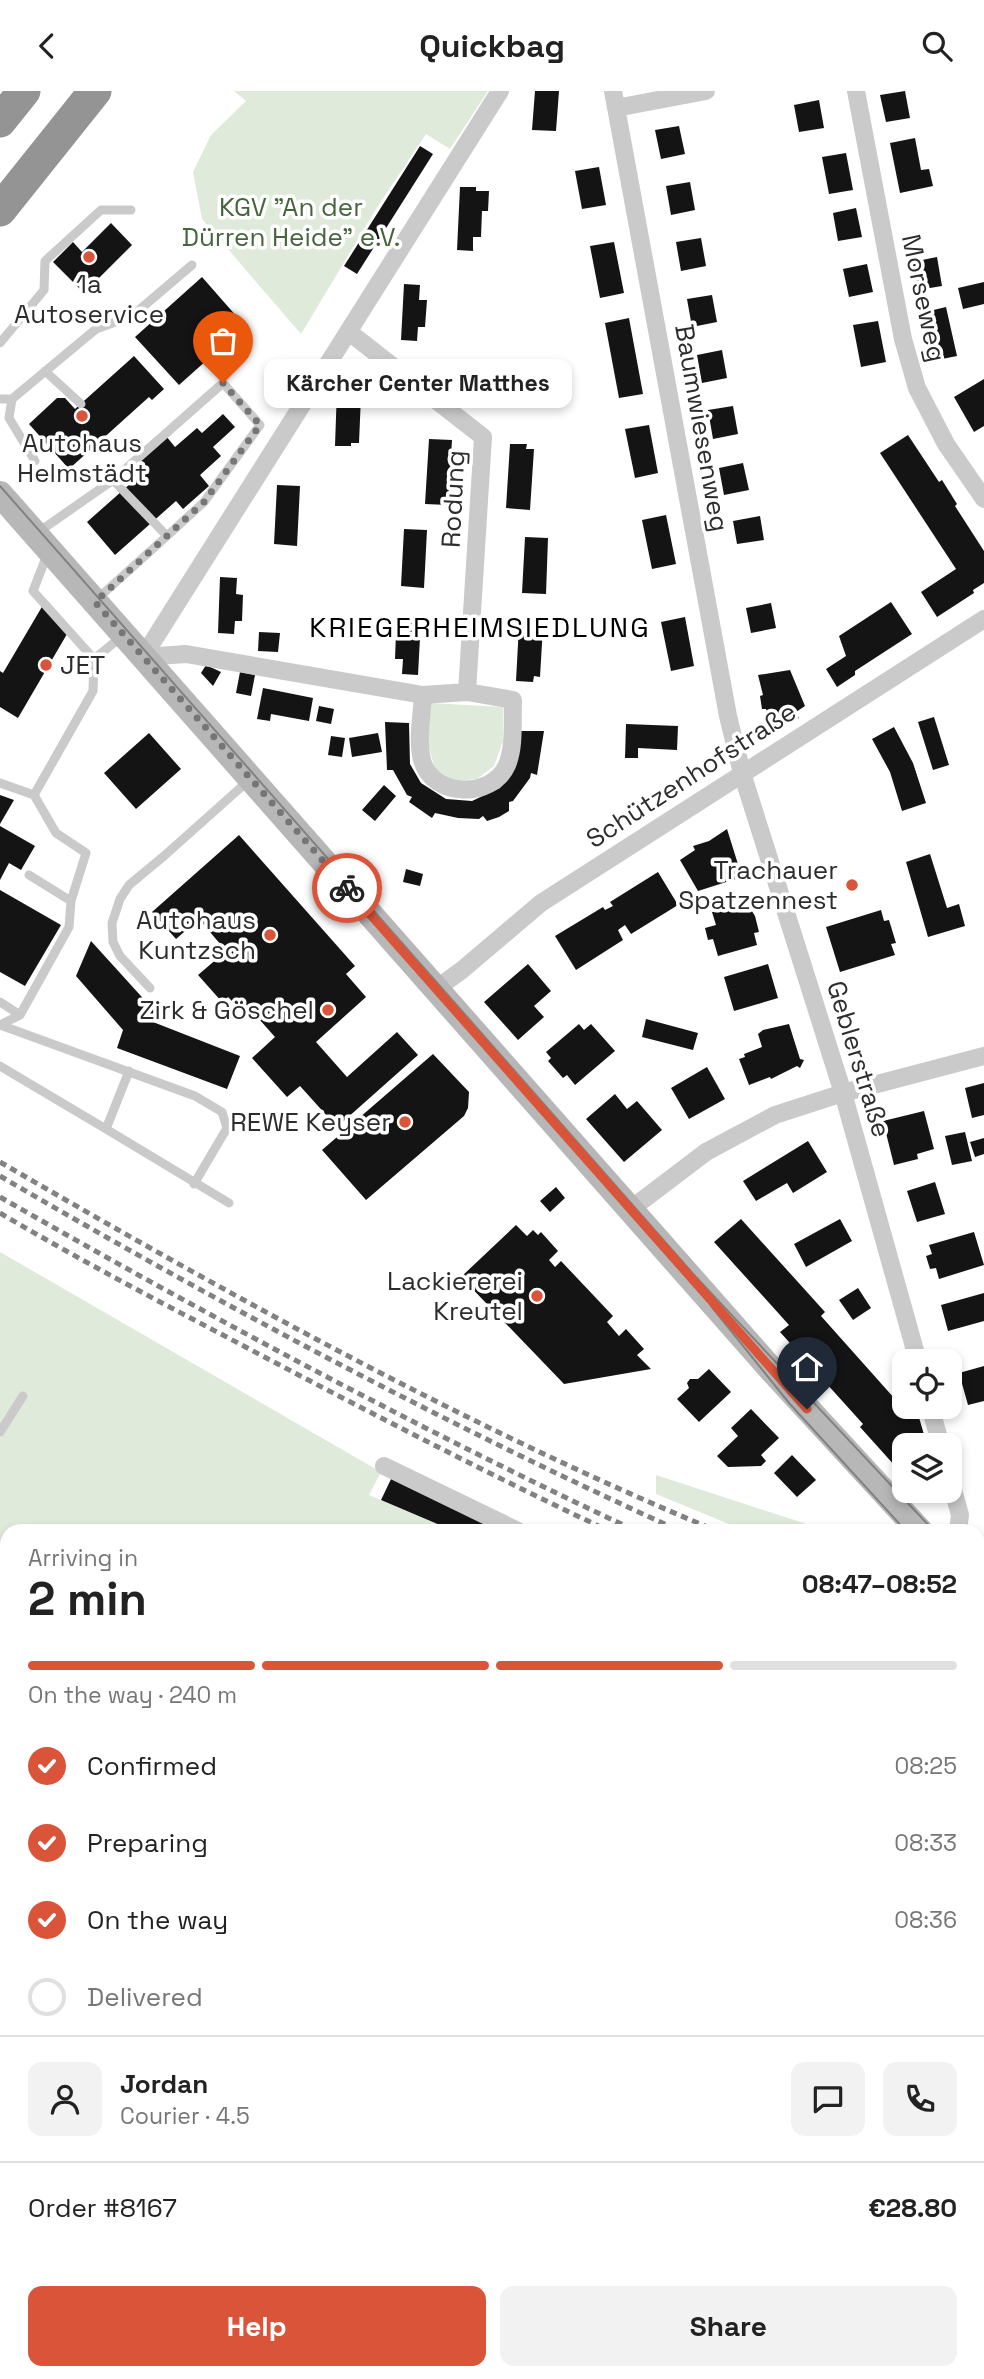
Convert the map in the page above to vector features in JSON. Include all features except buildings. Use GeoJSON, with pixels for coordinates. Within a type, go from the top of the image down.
{"type":"FeatureCollection","features":[{"type":"Feature","properties":{"kind":"highway"},"geometry":{"type":"LineString","coordinates":[[0,121],[24,91]]}},
{"type":"Feature","properties":{"kind":"highway"},"geometry":{"type":"LineString","coordinates":[[0,210],[95,91]]}},
{"type":"Feature","properties":{"kind":"main road"},"geometry":{"type":"LineString","coordinates":[[0,494],[779,1379],[914,1524]]}},
{"type":"Feature","properties":{"kind":"street"},"geometry":{"type":"LineString","coordinates":[[144,657],[500,91]]}},
{"type":"Feature","properties":{"kind":"street"},"geometry":{"type":"LineString","coordinates":[[615,99],[706,91]]}},
{"type":"Feature","properties":{"kind":"street","name":"Morseweg"},"geometry":{"type":"LineString","coordinates":[[856,91],[903,339],[917,388],[946,444],[984,499]]}},
{"type":"Feature","properties":{"kind":"street","name":"Baumwiesenweg"},"geometry":{"type":"LineString","coordinates":[[615,99],[728,716],[742,773]]}},
{"type":"Feature","properties":{"kind":"street","name":"Rodung"},"geometry":{"type":"LineString","coordinates":[[349,332],[483,437],[467,692]]}},
{"type":"Feature","properties":{"kind":"street","name":"Schützenhofstraße"},"geometry":{"type":"LineString","coordinates":[[436,989],[462,971],[541,903],[984,619]]}},
{"type":"Feature","properties":{"kind":"street"},"geometry":{"type":"LineString","coordinates":[[144,657],[186,654],[423,695],[467,692],[513,700],[508,763],[501,776],[488,786],[474,790],[451,787],[429,772],[422,760],[423,695]]}},
{"type":"Feature","properties":{"kind":"street","name":"Geblerstraße"},"geometry":{"type":"LineString","coordinates":[[742,773],[843,1093],[915,1349]]}},
{"type":"Feature","properties":{"kind":"street"},"geometry":{"type":"LineString","coordinates":[[631,1209],[706,1152],[775,1115],[843,1093],[984,1056]]}},
{"type":"Feature","properties":{"kind":"street"},"geometry":{"type":"LineString","coordinates":[[384,1466],[504,1524]]}},
{"type":"Feature","properties":{"kind":"street"},"geometry":{"type":"LineString","coordinates":[[957,1503],[959,1524]]}},
{"type":"Feature","properties":{"kind":"lane"},"geometry":{"type":"LineString","coordinates":[[0,343],[44,291],[45,261],[101,210],[131,210]]}},
{"type":"Feature","properties":{"kind":"lane"},"geometry":{"type":"LineString","coordinates":[[35,461],[9,418],[12,399],[96,329],[132,316],[192,265]]}},
{"type":"Feature","properties":{"kind":"lane"},"geometry":{"type":"LineString","coordinates":[[45,371],[81,404]]}},
{"type":"Feature","properties":{"kind":"lane"},"geometry":{"type":"LineString","coordinates":[[34,795],[93,691],[94,659],[33,591],[42,542],[58,519],[113,480],[223,383],[260,425],[204,502],[95,602]]}},
{"type":"Feature","properties":{"kind":"lane"},"geometry":{"type":"LineString","coordinates":[[0,398],[12,399]]}},
{"type":"Feature","properties":{"kind":"lane"},"geometry":{"type":"LineString","coordinates":[[113,480],[167,536]]}},
{"type":"Feature","properties":{"kind":"lane"},"geometry":{"type":"LineString","coordinates":[[94,659],[124,635]]}},
{"type":"Feature","properties":{"kind":"lane"},"geometry":{"type":"LineString","coordinates":[[150,988],[120,955],[113,942],[112,923],[120,899],[128,885],[251,779]]}},
{"type":"Feature","properties":{"kind":"lane"},"geometry":{"type":"LineString","coordinates":[[0,783],[34,795],[56,833],[86,853],[71,901],[69,927],[20,1015],[0,1025]]}},
{"type":"Feature","properties":{"kind":"lane"},"geometry":{"type":"LineString","coordinates":[[29,876],[71,901]]}},
{"type":"Feature","properties":{"kind":"lane"},"geometry":{"type":"LineString","coordinates":[[0,1002],[20,1015]]}},
{"type":"Feature","properties":{"kind":"lane"},"geometry":{"type":"LineString","coordinates":[[0,1025],[195,1096],[222,1112],[227,1128],[194,1184]]}},
{"type":"Feature","properties":{"kind":"lane"},"geometry":{"type":"LineString","coordinates":[[0,1066],[229,1203]]}},
{"type":"Feature","properties":{"kind":"lane"},"geometry":{"type":"LineString","coordinates":[[106,1129],[129,1071]]}},
{"type":"Feature","properties":{"kind":"lane"},"geometry":{"type":"LineString","coordinates":[[0,1432],[23,1396]]}},
{"type":"Feature","properties":{"kind":"green space","name":"KGV \"An der Dürren Heide\" e.V."},"geometry":{"type":"Polygon","coordinates":[[[234,91],[488,91],[450,149],[426,134],[376,209],[301,334],[202,219],[193,172],[211,135],[246,101],[234,91]]]}},
{"type":"Feature","properties":{"kind":"green space"},"geometry":{"type":"Polygon","coordinates":[[[430,703],[503,707],[503,741],[494,766],[477,779],[453,781],[436,772],[428,745],[430,703]]]}},
{"type":"Feature","properties":{"kind":"green space"},"geometry":{"type":"Polygon","coordinates":[[[0,1252],[381,1472],[369,1495],[437,1524],[0,1524],[0,1252]]]}},
{"type":"Feature","properties":{"kind":"green space"},"geometry":{"type":"Polygon","coordinates":[[[656,1475],[806,1524],[729,1524],[656,1494],[656,1475]]]}},
{"type":"Feature","properties":{"kind":"tram line"},"geometry":{"type":"LineString","coordinates":[[0,486],[696,1277],[927,1524]]}},
{"type":"Feature","properties":{"kind":"tram line"},"geometry":{"type":"LineString","coordinates":[[711,1306],[789,1403],[900,1524]]}},
{"type":"Feature","properties":{"kind":"railway"},"geometry":{"type":"LineString","coordinates":[[0,1162],[353,1359],[533,1449],[701,1524]]}},
{"type":"Feature","properties":{"kind":"railway"},"geometry":{"type":"LineString","coordinates":[[0,1176],[167,1271],[336,1362],[507,1449],[665,1524]]}},
{"type":"Feature","properties":{"kind":"railway"},"geometry":{"type":"LineString","coordinates":[[0,1197],[315,1370],[474,1453],[621,1524]]}},
{"type":"Feature","properties":{"kind":"railway"},"geometry":{"type":"LineString","coordinates":[[0,1213],[118,1280],[330,1391],[595,1524]]}},
{"type":"Feature","properties":{"kind":"way so far"},"geometry":{"type":"LineString","coordinates":[[223,383],[260,425],[204,502],[95,602],[347,888]]}},
{"type":"Feature","properties":{"kind":"place","name":"1a Autoservice"},"geometry":{"type":"Point","coordinates":[89,257]}},
{"type":"Feature","properties":{"kind":"place","name":"Kärcher Center Matthes"},"geometry":{"type":"Point","coordinates":[223,383]}},
{"type":"Feature","properties":{"kind":"place","name":"Autohaus Helmstädt"},"geometry":{"type":"Point","coordinates":[82,416]}},
{"type":"Feature","properties":{"kind":"place","name":"JET"},"geometry":{"type":"Point","coordinates":[46,665]}},
{"type":"Feature","properties":{"kind":"place","name":"Trachauer Spatzennest"},"geometry":{"type":"Point","coordinates":[852,885]}},
{"type":"Feature","properties":{"kind":"place","name":"Autohaus Kuntzsch"},"geometry":{"type":"Point","coordinates":[270,935]}},
{"type":"Feature","properties":{"kind":"place","name":"Zirk & Göschel"},"geometry":{"type":"Point","coordinates":[328,1010]}},
{"type":"Feature","properties":{"kind":"place","name":"REWE Keyser"},"geometry":{"type":"Point","coordinates":[405,1122]}},
{"type":"Feature","properties":{"kind":"place","name":"Lackiererei Kreutel"},"geometry":{"type":"Point","coordinates":[537,1296]}},
{"type":"Feature","properties":{"kind":"district","name":"KRIEGERHEIMSIEDLUNG"},"geometry":{"type":"Point","coordinates":[480,627]}},
{"type":"Feature","properties":{"kind":"route"},"geometry":{"type":"LineString","coordinates":[[347,888],[807,1409]]}}]}
